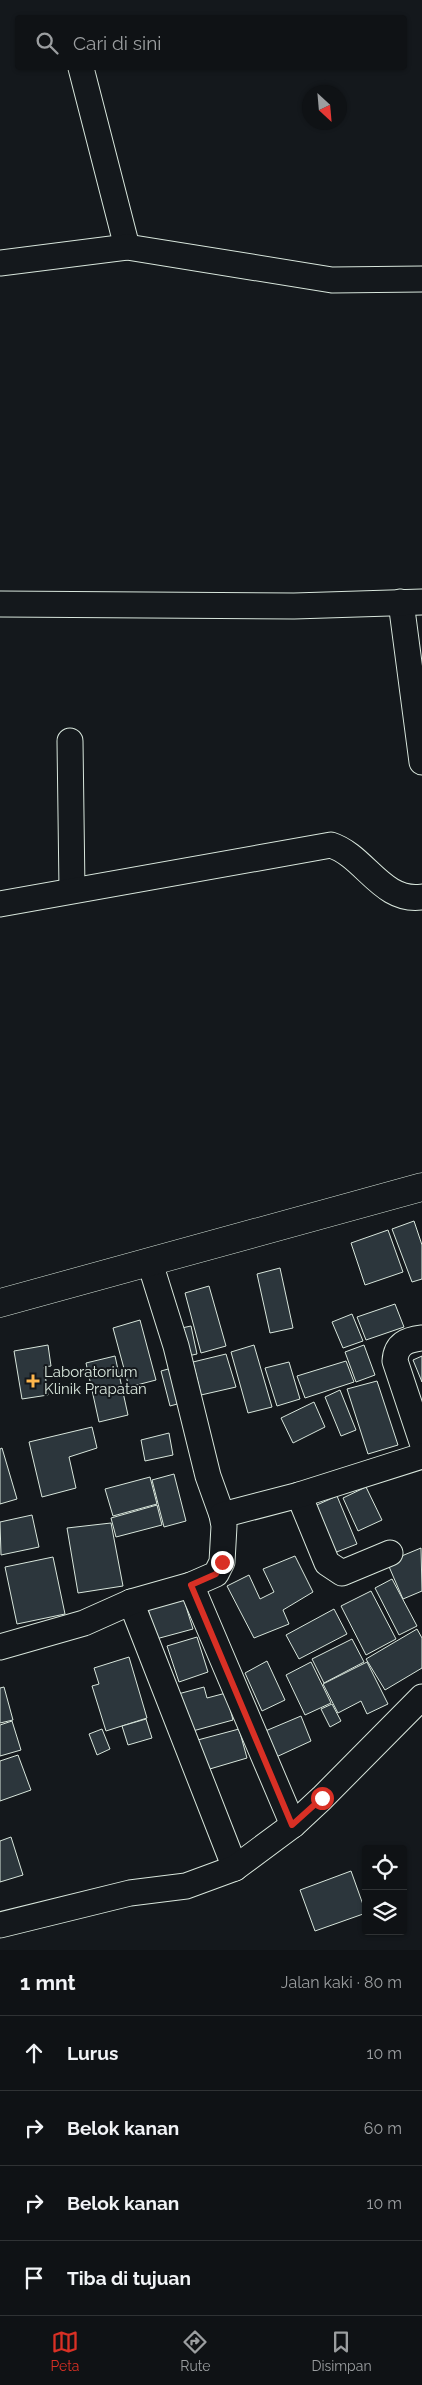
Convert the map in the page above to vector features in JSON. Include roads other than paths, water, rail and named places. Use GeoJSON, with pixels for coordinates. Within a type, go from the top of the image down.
{"type":"FeatureCollection","features":[{"type":"Feature","properties":{"kind":"main road"},"geometry":{"type":"LineString","coordinates":[[0,1303],[422,1187]]}},
{"type":"Feature","properties":{"kind":"street"},"geometry":{"type":"LineString","coordinates":[[82,70],[126,247]]}},
{"type":"Feature","properties":{"kind":"street"},"geometry":{"type":"LineString","coordinates":[[0,263],[126,247],[332,280],[422,279]]}},
{"type":"Feature","properties":{"kind":"street"},"geometry":{"type":"LineString","coordinates":[[1,597],[294,606],[412,602],[422,762]]}},
{"type":"Feature","properties":{"kind":"street"},"geometry":{"type":"LineString","coordinates":[[70,741],[72,889]]}},
{"type":"Feature","properties":{"kind":"street"},"geometry":{"type":"LineString","coordinates":[[0,904],[72,889],[214,867],[331,845],[342,849],[391,892],[422,897]]}},
{"type":"Feature","properties":{"kind":"street"},"geometry":{"type":"LineString","coordinates":[[0,1647],[84,1623],[131,1602],[191,1585],[216,1574],[222,1562],[224,1526],[222,1515],[208,1476],[176,1346],[150,1263]]}},
{"type":"Feature","properties":{"kind":"street"},"geometry":{"type":"LineString","coordinates":[[422,1338],[409,1340],[400,1345],[395,1352],[395,1361],[422,1442]]}},
{"type":"Feature","properties":{"kind":"street"},"geometry":{"type":"LineString","coordinates":[[222,1515],[299,1495],[422,1456]]}},
{"type":"Feature","properties":{"kind":"street"},"geometry":{"type":"LineString","coordinates":[[299,1495],[327,1564],[334,1570],[342,1573],[390,1553]]}},
{"type":"Feature","properties":{"kind":"street"},"geometry":{"type":"LineString","coordinates":[[191,1585],[292,1825]]}},
{"type":"Feature","properties":{"kind":"street"},"geometry":{"type":"LineString","coordinates":[[131,1602],[235,1868]]}},
{"type":"Feature","properties":{"kind":"street"},"geometry":{"type":"LineString","coordinates":[[0,1925],[130,1893],[186,1886],[235,1868],[292,1825],[322,1798],[422,1697]]}},
{"type":"Feature","properties":{"kind":"place","name":"Laboratorium Klinik Prapatan"},"geometry":{"type":"Point","coordinates":[33,1381]}}]}
